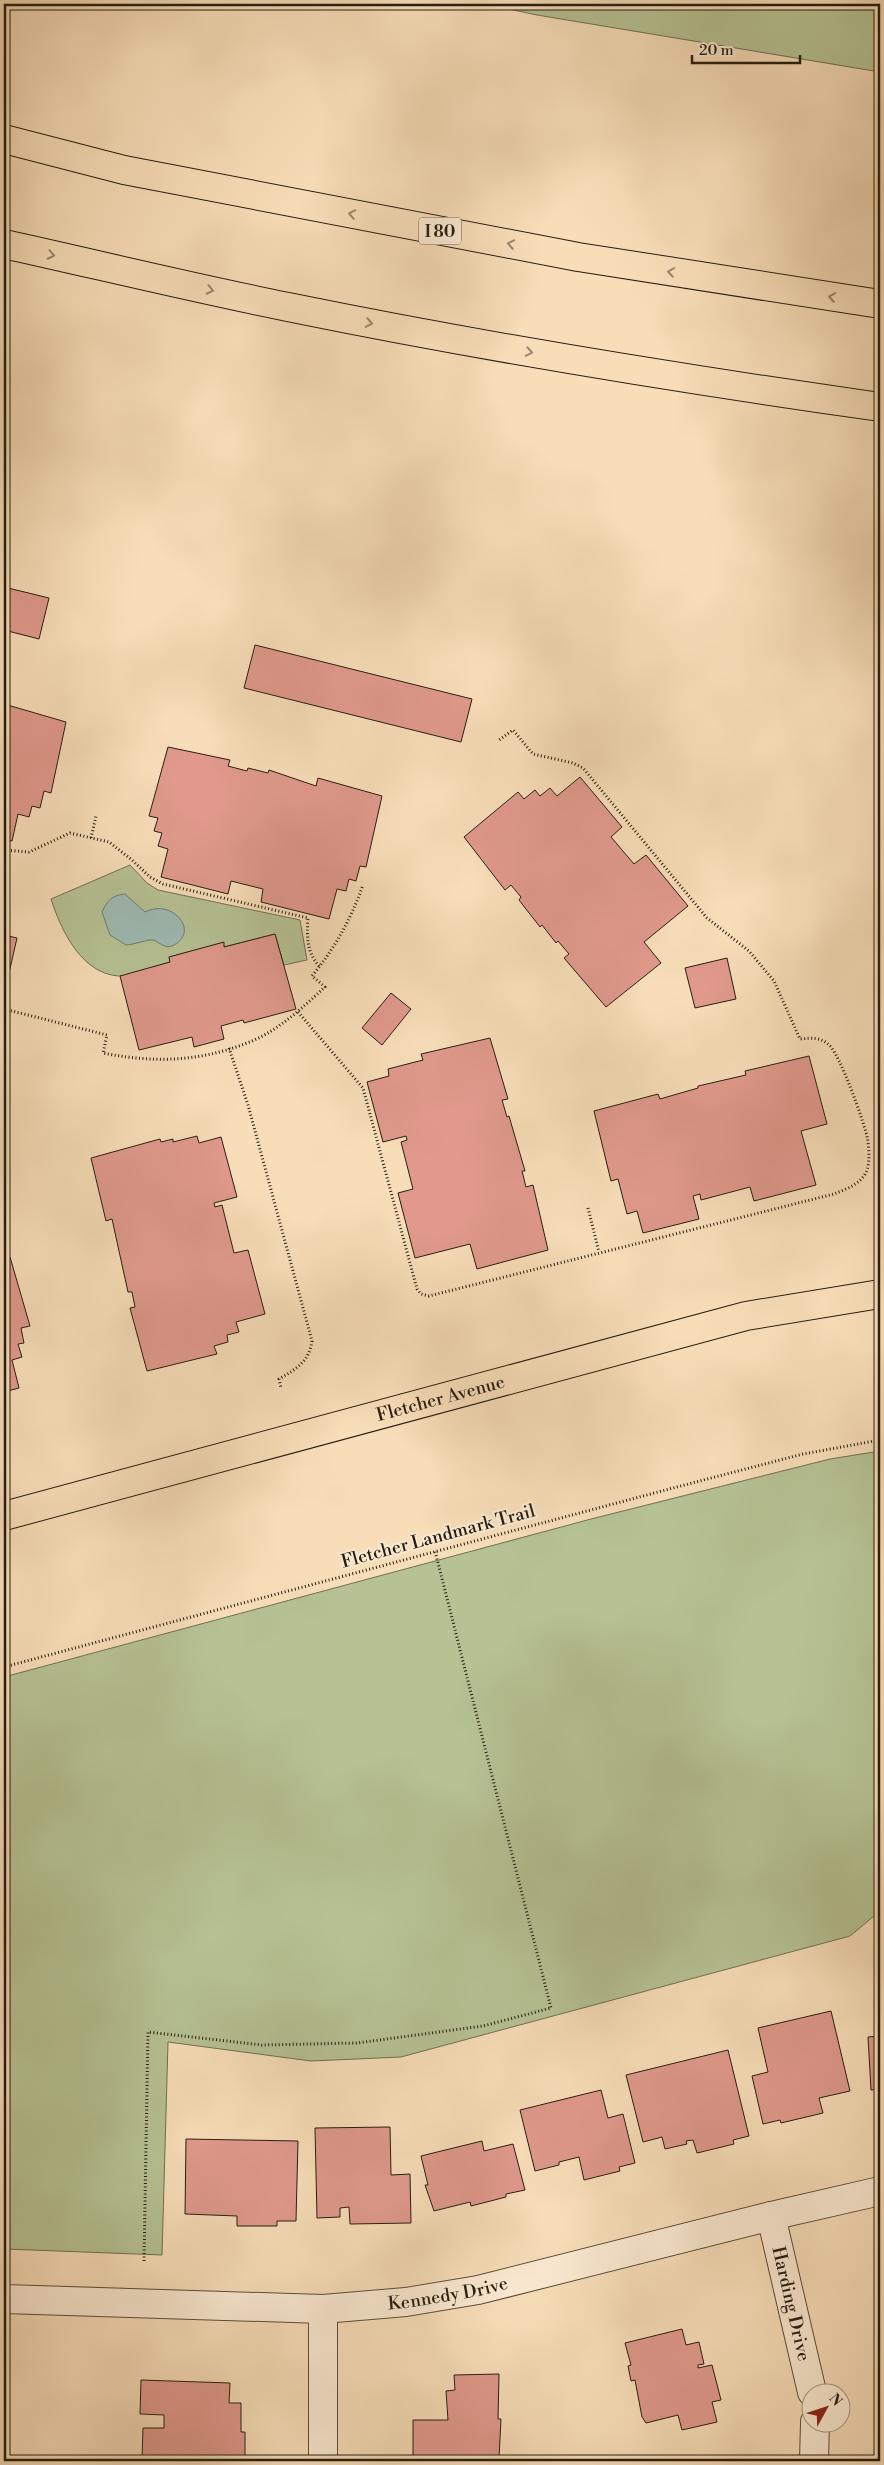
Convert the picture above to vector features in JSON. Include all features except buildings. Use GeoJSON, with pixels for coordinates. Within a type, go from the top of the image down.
{"type":"FeatureCollection","features":[{"type":"Feature","properties":{"kind":"main road","name":"I 80"},"geometry":{"type":"LineString","coordinates":[[4,139],[124,170],[578,257],[880,304]]}},
{"type":"Feature","properties":{"kind":"main road"},"geometry":{"type":"LineString","coordinates":[[4,244],[288,307],[491,346],[722,385],[880,407]]}},
{"type":"Feature","properties":{"kind":"main road","name":"Fletcher Avenue"},"geometry":{"type":"LineString","coordinates":[[4,1516],[746,1316],[880,1294]]}},
{"type":"Feature","properties":{"kind":"street","name":"Kennedy Drive"},"geometry":{"type":"LineString","coordinates":[[4,2300],[323,2309],[406,2302],[478,2290],[771,2216],[880,2191]]}},
{"type":"Feature","properties":{"kind":"street","name":"Harding Drive"},"geometry":{"type":"LineString","coordinates":[[771,2216],[810,2382]]}},
{"type":"Feature","properties":{"kind":"street"},"geometry":{"type":"LineString","coordinates":[[323,2309],[323,2461]]}},
{"type":"Feature","properties":{"kind":"street"},"geometry":{"type":"LineString","coordinates":[[814,2461],[815,2432]]}},
{"type":"Feature","properties":{"kind":"path"},"geometry":{"type":"LineString","coordinates":[[298,1012],[363,1088],[417,1289],[421,1294],[429,1296],[845,1190],[857,1184],[866,1171],[869,1154],[867,1136],[839,1061],[829,1045],[817,1038],[800,1039],[774,981],[749,951],[707,918],[590,775],[573,763],[533,754],[513,730],[499,740]]}},
{"type":"Feature","properties":{"kind":"path"},"geometry":{"type":"LineString","coordinates":[[91,838],[96,816]]}},
{"type":"Feature","properties":{"kind":"path"},"geometry":{"type":"LineString","coordinates":[[4,850],[28,852],[70,833],[109,842],[132,860],[150,878],[162,884],[308,918],[307,943],[312,958],[320,966]]}},
{"type":"Feature","properties":{"kind":"path"},"geometry":{"type":"LineString","coordinates":[[4,1009],[107,1036],[103,1052],[138,1060],[170,1061],[247,1043],[298,1012],[325,987],[312,976],[346,927],[363,885]]}},
{"type":"Feature","properties":{"kind":"path"},"geometry":{"type":"LineString","coordinates":[[229,1048],[248,1105],[312,1341],[305,1361],[279,1379],[281,1388]]}},
{"type":"Feature","properties":{"kind":"path"},"geometry":{"type":"LineString","coordinates":[[588,1208],[599,1252]]}},
{"type":"Feature","properties":{"kind":"path","name":"Fletcher Landmark Trail"},"geometry":{"type":"LineString","coordinates":[[4,1667],[803,1454],[880,1440]]}},
{"type":"Feature","properties":{"kind":"path"},"geometry":{"type":"LineString","coordinates":[[144,2261],[148,2032],[262,2045],[357,2042],[483,2026],[551,2008],[435,1551]]}},
{"type":"Feature","properties":{"kind":"green space"},"geometry":{"type":"Polygon","coordinates":[[[485,4],[880,4],[880,72],[537,15],[485,4]]]}},
{"type":"Feature","properties":{"kind":"green space"},"geometry":{"type":"Polygon","coordinates":[[[130,865],[147,883],[158,890],[300,920],[307,960],[284,965],[275,934],[224,947],[223,943],[169,957],[170,962],[130,975],[118,976],[105,973],[93,967],[74,948],[60,924],[51,899],[130,865]]]}},
{"type":"Feature","properties":{"kind":"green space"},"geometry":{"type":"Polygon","coordinates":[[[880,1451],[880,1911],[850,1936],[401,2057],[311,2061],[168,2042],[162,2255],[5,2249],[4,1677],[591,1519],[830,1459],[880,1451]]]}},
{"type":"Feature","properties":{"kind":"water"},"geometry":{"type":"Polygon","coordinates":[[[125,894],[145,912],[165,909],[173,913],[183,925],[184,932],[181,939],[168,947],[153,940],[126,945],[110,935],[102,912],[110,899],[125,894]]]}}]}
